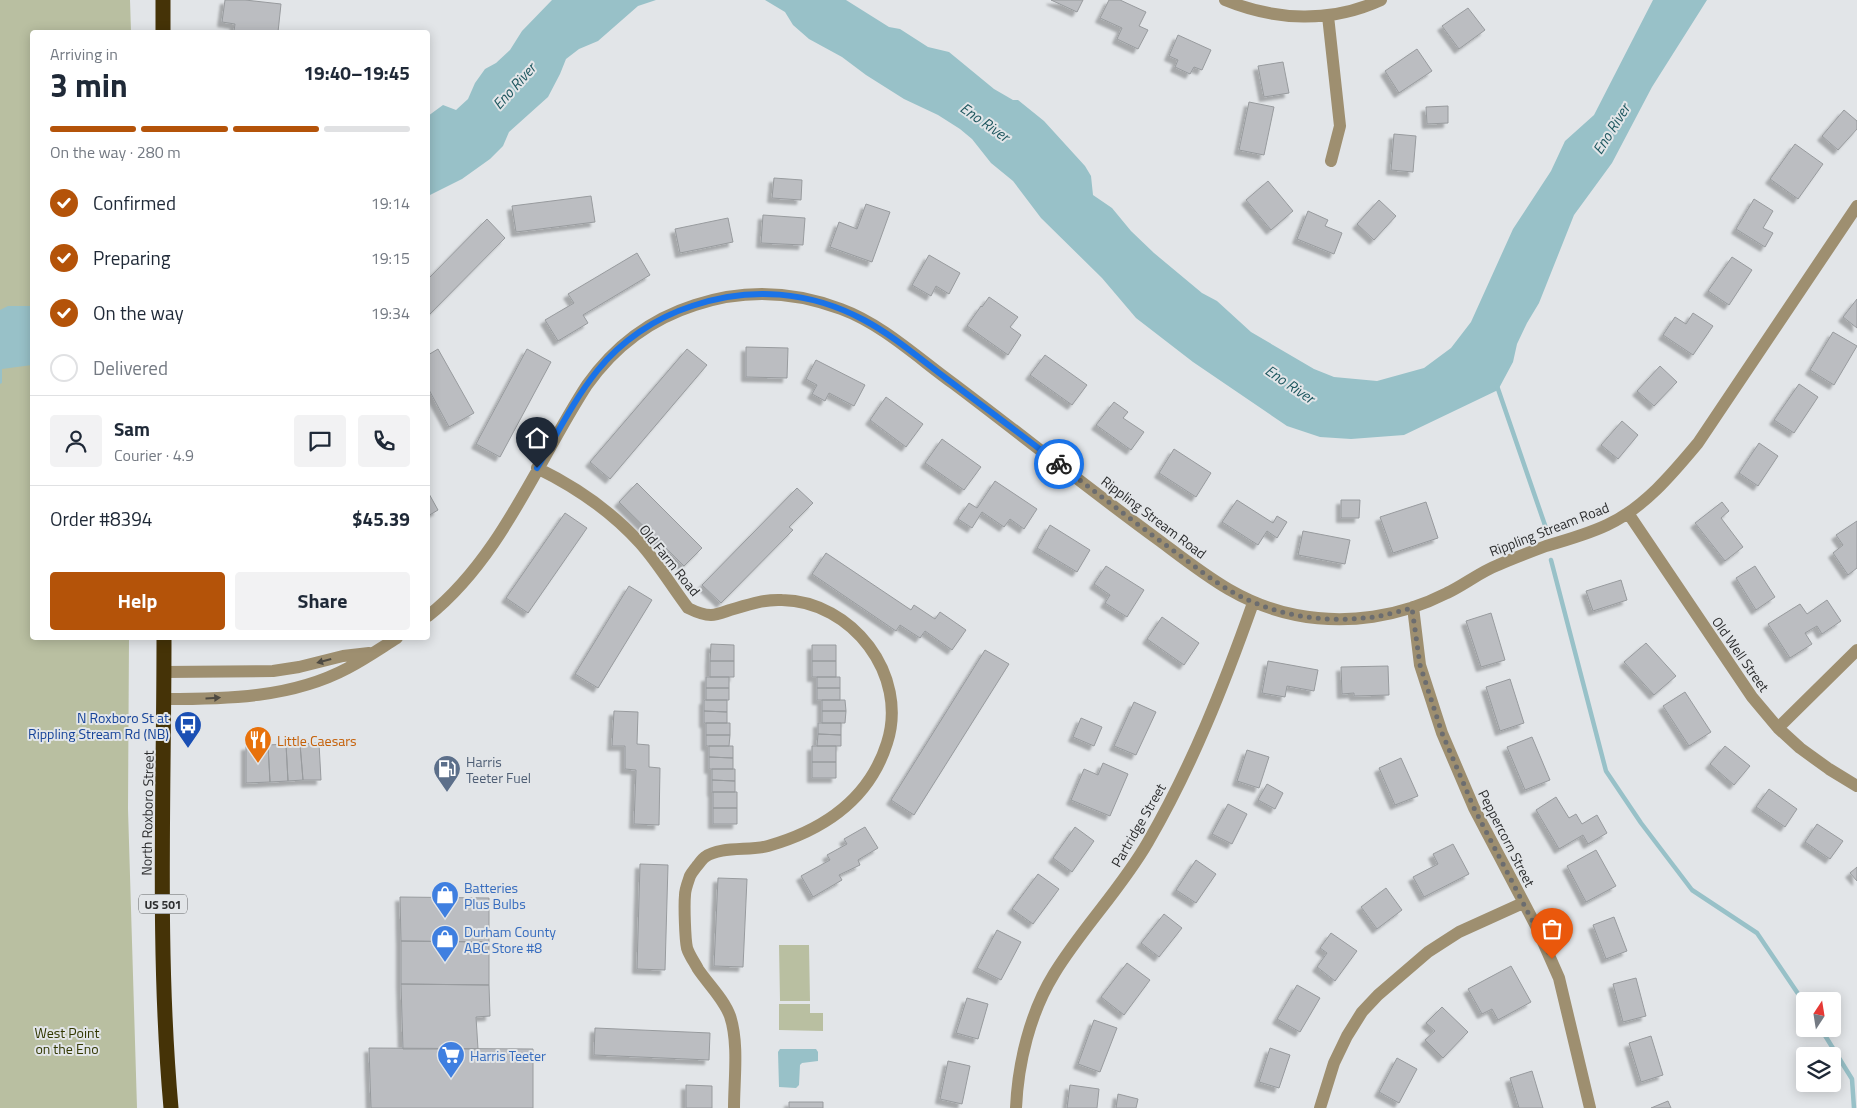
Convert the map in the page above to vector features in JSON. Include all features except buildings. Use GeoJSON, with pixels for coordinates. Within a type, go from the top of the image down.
{"type":"FeatureCollection","features":[{"type":"Feature","properties":{"kind":"highway"},"geometry":{"type":"LineString","coordinates":[[163,0],[163,30]]}},
{"type":"Feature","properties":{"kind":"highway","name":"North Roxboro Street"},"geometry":{"type":"LineString","coordinates":[[164,640],[163,977],[171,1108]]}},
{"type":"Feature","properties":{"kind":"street"},"geometry":{"type":"LineString","coordinates":[[1225,0],[1240,6],[1285,16],[1328,16],[1360,9],[1381,0]]}},
{"type":"Feature","properties":{"kind":"street"},"geometry":{"type":"LineString","coordinates":[[1328,16],[1340,126],[1331,161]]}},
{"type":"Feature","properties":{"kind":"street","name":"Rippling Stream Road"},"geometry":{"type":"LineString","coordinates":[[430,614],[451,596],[471,574],[499,534],[576,402],[597,371],[625,342],[681,309],[722,297],[760,293],[800,297],[843,310],[889,336],[1141,527],[1221,585],[1253,603],[1298,615],[1344,620],[1366,618],[1412,608],[1449,592],[1492,567],[1608,524],[1628,513],[1674,472],[1698,443],[1857,206]]}},
{"type":"Feature","properties":{"kind":"street","name":"Old Farm Road"},"geometry":{"type":"LineString","coordinates":[[537,468],[568,484],[600,506],[622,526],[640,544],[688,608],[698,614],[712,615],[759,602],[781,600],[814,605],[839,618],[865,640],[882,667],[888,684],[892,703],[889,738],[883,758],[864,790],[818,827],[766,846],[720,852],[705,857],[691,873],[685,894],[688,948],[698,968],[729,1014],[734,1032],[734,1108]]}},
{"type":"Feature","properties":{"kind":"street","name":"Old Well Street"},"geometry":{"type":"LineString","coordinates":[[1628,513],[1752,697],[1778,728],[1800,748],[1857,786]]}},
{"type":"Feature","properties":{"kind":"street","name":"Partridge Street"},"geometry":{"type":"LineString","coordinates":[[1016,1108],[1020,1064],[1042,998],[1066,955],[1136,863],[1150,840],[1212,714],[1253,603]]}},
{"type":"Feature","properties":{"kind":"street","name":"Peppercorn Street"},"geometry":{"type":"LineString","coordinates":[[1412,608],[1420,665],[1442,733],[1474,808],[1540,934],[1559,978],[1568,1009],[1590,1108]]}},
{"type":"Feature","properties":{"kind":"street"},"geometry":{"type":"LineString","coordinates":[[165,699],[246,696],[278,692],[329,677],[349,668],[394,640]]}},
{"type":"Feature","properties":{"kind":"street"},"geometry":{"type":"LineString","coordinates":[[1778,728],[1857,650]]}},
{"type":"Feature","properties":{"kind":"street"},"geometry":{"type":"LineString","coordinates":[[164,672],[274,671],[300,667],[343,656],[372,653]]}},
{"type":"Feature","properties":{"kind":"street"},"geometry":{"type":"LineString","coordinates":[[1320,1108],[1334,1063],[1347,1036],[1362,1012],[1378,995],[1428,952],[1459,932],[1523,903]]}},
{"type":"Feature","properties":{"kind":"green space","name":"West Point on the Eno"},"geometry":{"type":"Polygon","coordinates":[[[0,0],[130,0],[131,30],[30,30],[30,640],[129,640],[128,809],[137,1108],[0,1108],[0,0]]]}},
{"type":"Feature","properties":{"kind":"green space"},"geometry":{"type":"Polygon","coordinates":[[[779,945],[809,945],[810,1001],[780,1001],[779,945]]]}},
{"type":"Feature","properties":{"kind":"green space"},"geometry":{"type":"Polygon","coordinates":[[[779,1004],[810,1004],[810,1013],[823,1013],[823,1031],[779,1030],[779,1004]]]}},
{"type":"Feature","properties":{"kind":"water","name":"Eno River"},"geometry":{"type":"Polygon","coordinates":[[[552,0],[656,0],[638,6],[598,41],[579,49],[566,59],[548,97],[509,132],[503,146],[490,159],[462,179],[430,195],[430,115],[443,105],[456,110],[468,99],[475,83],[485,69],[496,63],[510,50],[522,31],[552,0]]]}},
{"type":"Feature","properties":{"kind":"water","name":"Eno River"},"geometry":{"type":"Polygon","coordinates":[[[765,0],[846,0],[889,27],[900,29],[928,47],[949,52],[994,89],[1013,100],[1018,100],[1044,121],[1085,166],[1091,176],[1093,195],[1112,208],[1131,231],[1154,253],[1202,293],[1217,301],[1251,332],[1314,369],[1334,377],[1377,381],[1424,368],[1451,348],[1471,322],[1513,229],[1551,171],[1565,141],[1594,115],[1653,0],[1707,0],[1652,87],[1612,163],[1574,215],[1539,303],[1517,344],[1513,362],[1498,390],[1404,435],[1351,439],[1320,437],[1287,426],[1193,362],[1136,318],[1102,278],[1041,218],[1013,181],[991,163],[972,139],[938,115],[904,99],[842,57],[809,39],[793,25],[785,12],[765,0]]]}},
{"type":"Feature","properties":{"kind":"water"},"geometry":{"type":"Polygon","coordinates":[[[8,306],[30,306],[30,365],[2,369],[2,383],[0,384],[0,310],[8,306]]]}},
{"type":"Feature","properties":{"kind":"water"},"geometry":{"type":"Polygon","coordinates":[[[780,1049],[816,1049],[818,1052],[818,1061],[802,1063],[800,1065],[799,1085],[796,1088],[779,1087],[778,1052],[780,1049]]]}},
{"type":"Feature","properties":{"kind":"waterway"},"geometry":{"type":"LineString","coordinates":[[1497,386],[1547,531]]}},
{"type":"Feature","properties":{"kind":"waterway"},"geometry":{"type":"LineString","coordinates":[[1551,560],[1606,771],[1641,823],[1692,890],[1757,933],[1797,992]]}},
{"type":"Feature","properties":{"kind":"waterway"},"geometry":{"type":"LineString","coordinates":[[1827,1038],[1852,1079],[1854,1108]]}},
{"type":"Feature","properties":{"kind":"way so far"},"geometry":{"type":"LineString","coordinates":[[1059,464],[1117,510],[1205,574],[1253,603],[1298,615],[1344,620],[1366,618],[1412,608],[1420,665],[1442,733],[1496,854],[1552,959]]}},
{"type":"Feature","properties":{"kind":"place","name":"N Roxboro St at Rippling Stream Rd (NB)"},"geometry":{"type":"Point","coordinates":[188,749]}},
{"type":"Feature","properties":{"kind":"place","name":"Little Caesars"},"geometry":{"type":"Point","coordinates":[258,764]}},
{"type":"Feature","properties":{"kind":"place","name":"Harris Teeter Fuel"},"geometry":{"type":"Point","coordinates":[447,793]}},
{"type":"Feature","properties":{"kind":"place","name":"Batteries Plus Bulbs"},"geometry":{"type":"Point","coordinates":[445,919]}},
{"type":"Feature","properties":{"kind":"place","name":"Durham County ABC Store #8"},"geometry":{"type":"Point","coordinates":[445,963]}},
{"type":"Feature","properties":{"kind":"place","name":"Harris Teeter"},"geometry":{"type":"Point","coordinates":[451,1079]}},
{"type":"Feature","properties":{"kind":"route"},"geometry":{"type":"LineString","coordinates":[[537,468],[587,385],[597,371],[625,342],[681,309],[722,297],[760,293],[800,297],[823,303],[865,321],[889,336],[1059,464]]}}]}
